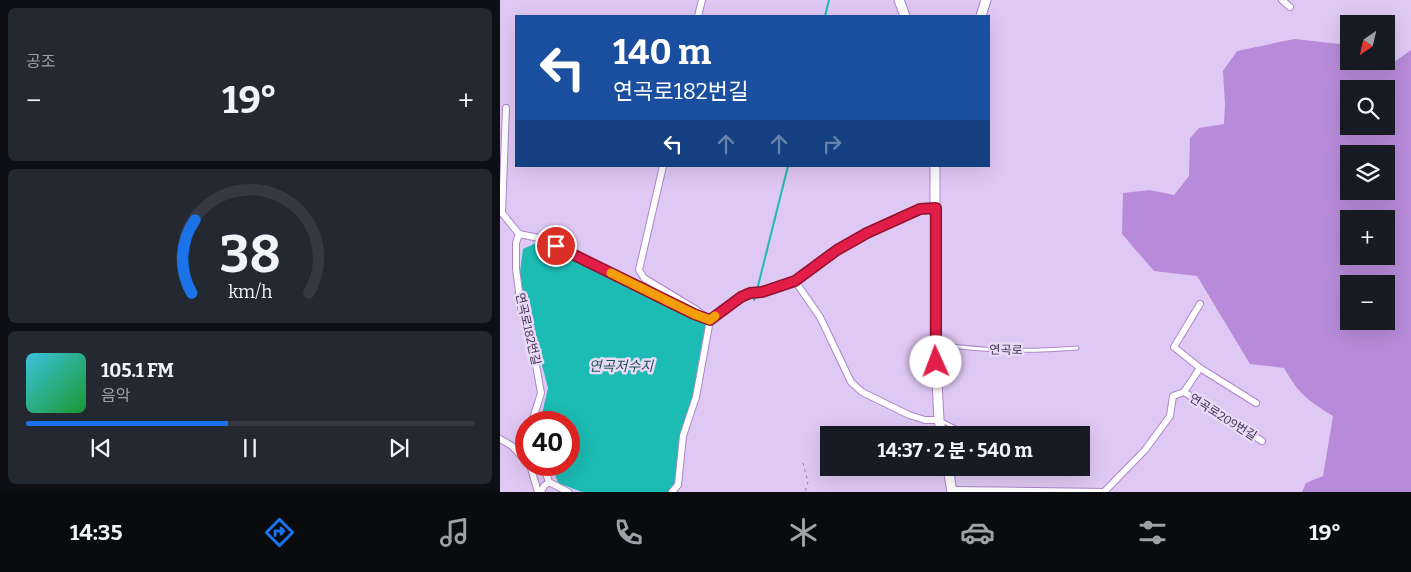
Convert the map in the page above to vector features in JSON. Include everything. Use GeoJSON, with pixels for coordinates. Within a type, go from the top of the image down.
{"type":"FeatureCollection","features":[{"type":"Feature","properties":{"kind":"street"},"geometry":{"type":"LineString","coordinates":[[698,15],[702,0]]}},
{"type":"Feature","properties":{"kind":"street"},"geometry":{"type":"LineString","coordinates":[[900,0],[905,15]]}},
{"type":"Feature","properties":{"kind":"street"},"geometry":{"type":"LineString","coordinates":[[981,15],[986,0]]}},
{"type":"Feature","properties":{"kind":"street"},"geometry":{"type":"LineString","coordinates":[[1282,0],[1290,7]]}},
{"type":"Feature","properties":{"kind":"street"},"geometry":{"type":"LineString","coordinates":[[506,108],[502,214],[519,234],[539,238],[694,314],[710,320]]}},
{"type":"Feature","properties":{"kind":"street"},"geometry":{"type":"LineString","coordinates":[[663,167],[639,270],[644,278],[710,320]]}},
{"type":"Feature","properties":{"kind":"street"},"geometry":{"type":"LineString","coordinates":[[935,167],[935,344],[940,426]]}},
{"type":"Feature","properties":{"kind":"street"},"geometry":{"type":"LineString","coordinates":[[672,492],[678,485],[683,436],[696,397],[710,320],[741,297],[795,281],[837,250],[867,233],[920,209],[936,208]]}},
{"type":"Feature","properties":{"kind":"street","name":"연곡로182번길"},"geometry":{"type":"LineString","coordinates":[[519,234],[516,243],[516,269],[522,314],[530,331],[541,393],[535,411]]}},
{"type":"Feature","properties":{"kind":"street"},"geometry":{"type":"LineString","coordinates":[[795,281],[820,317],[851,382],[862,392],[909,415],[925,420],[939,420]]}},
{"type":"Feature","properties":{"kind":"street"},"geometry":{"type":"LineString","coordinates":[[1200,304],[1174,347],[1200,368],[1256,403]]}},
{"type":"Feature","properties":{"kind":"street","name":"연곡로209번길"},"geometry":{"type":"LineString","coordinates":[[952,491],[1104,492],[1145,450],[1170,416],[1173,396],[1184,392],[1200,368]]}},
{"type":"Feature","properties":{"kind":"street","name":"연곡로209번길"},"geometry":{"type":"LineString","coordinates":[[1184,392],[1262,441]]}},
{"type":"Feature","properties":{"kind":"street"},"geometry":{"type":"LineString","coordinates":[[500,439],[515,449]]}},
{"type":"Feature","properties":{"kind":"street"},"geometry":{"type":"LineString","coordinates":[[534,476],[540,492]]}},
{"type":"Feature","properties":{"kind":"street"},"geometry":{"type":"LineString","coordinates":[[546,476],[548,482],[568,492]]}},
{"type":"Feature","properties":{"kind":"street"},"geometry":{"type":"LineString","coordinates":[[949,476],[952,491]]}},
{"type":"Feature","properties":{"kind":"street"},"geometry":{"type":"LineString","coordinates":[[540,492],[548,482]]}},
{"type":"Feature","properties":{"kind":"lane","name":"연곡로"},"geometry":{"type":"LineString","coordinates":[[935,344],[976,350],[1035,351],[1077,348]]}},
{"type":"Feature","properties":{"kind":"lane"},"geometry":{"type":"LineString","coordinates":[[939,420],[951,426]]}},
{"type":"Feature","properties":{"kind":"path"},"geometry":{"type":"LineString","coordinates":[[803,463],[808,482],[805,492]]}},
{"type":"Feature","properties":{"kind":"shaded area"},"geometry":{"type":"Polygon","coordinates":[[[1294,39],[1340,44],[1340,70],[1395,70],[1395,61],[1411,50],[1411,492],[1302,492],[1306,483],[1323,476],[1333,416],[1304,396],[1284,368],[1250,364],[1197,276],[1154,271],[1122,234],[1123,193],[1150,190],[1174,195],[1189,176],[1190,138],[1199,128],[1224,124],[1223,71],[1237,51],[1294,39]]]}},
{"type":"Feature","properties":{"kind":"water","name":"연곡저수지"},"geometry":{"type":"Polygon","coordinates":[[[538,242],[709,326],[683,436],[678,485],[670,492],[582,492],[558,483],[556,476],[580,476],[580,411],[543,411],[548,388],[523,294],[520,272],[523,249],[538,242]]]}},
{"type":"Feature","properties":{"kind":"waterway"},"geometry":{"type":"LineString","coordinates":[[825,15],[829,0]]}},
{"type":"Feature","properties":{"kind":"waterway"},"geometry":{"type":"LineString","coordinates":[[757,290],[788,167]]}},
{"type":"Feature","properties":{"kind":"waterway"},"geometry":{"type":"LineString","coordinates":[[754,300],[756,295]]}},
{"type":"Feature","properties":{"kind":"slow traffic"},"geometry":{"type":"LineString","coordinates":[[611,273],[694,314],[710,320],[715,316]]}},
{"type":"Feature","properties":{"kind":"route"},"geometry":{"type":"LineString","coordinates":[[556,246],[694,314],[710,320],[741,297],[795,281],[837,250],[867,233],[920,209],[936,208],[936,362]]}}]}
